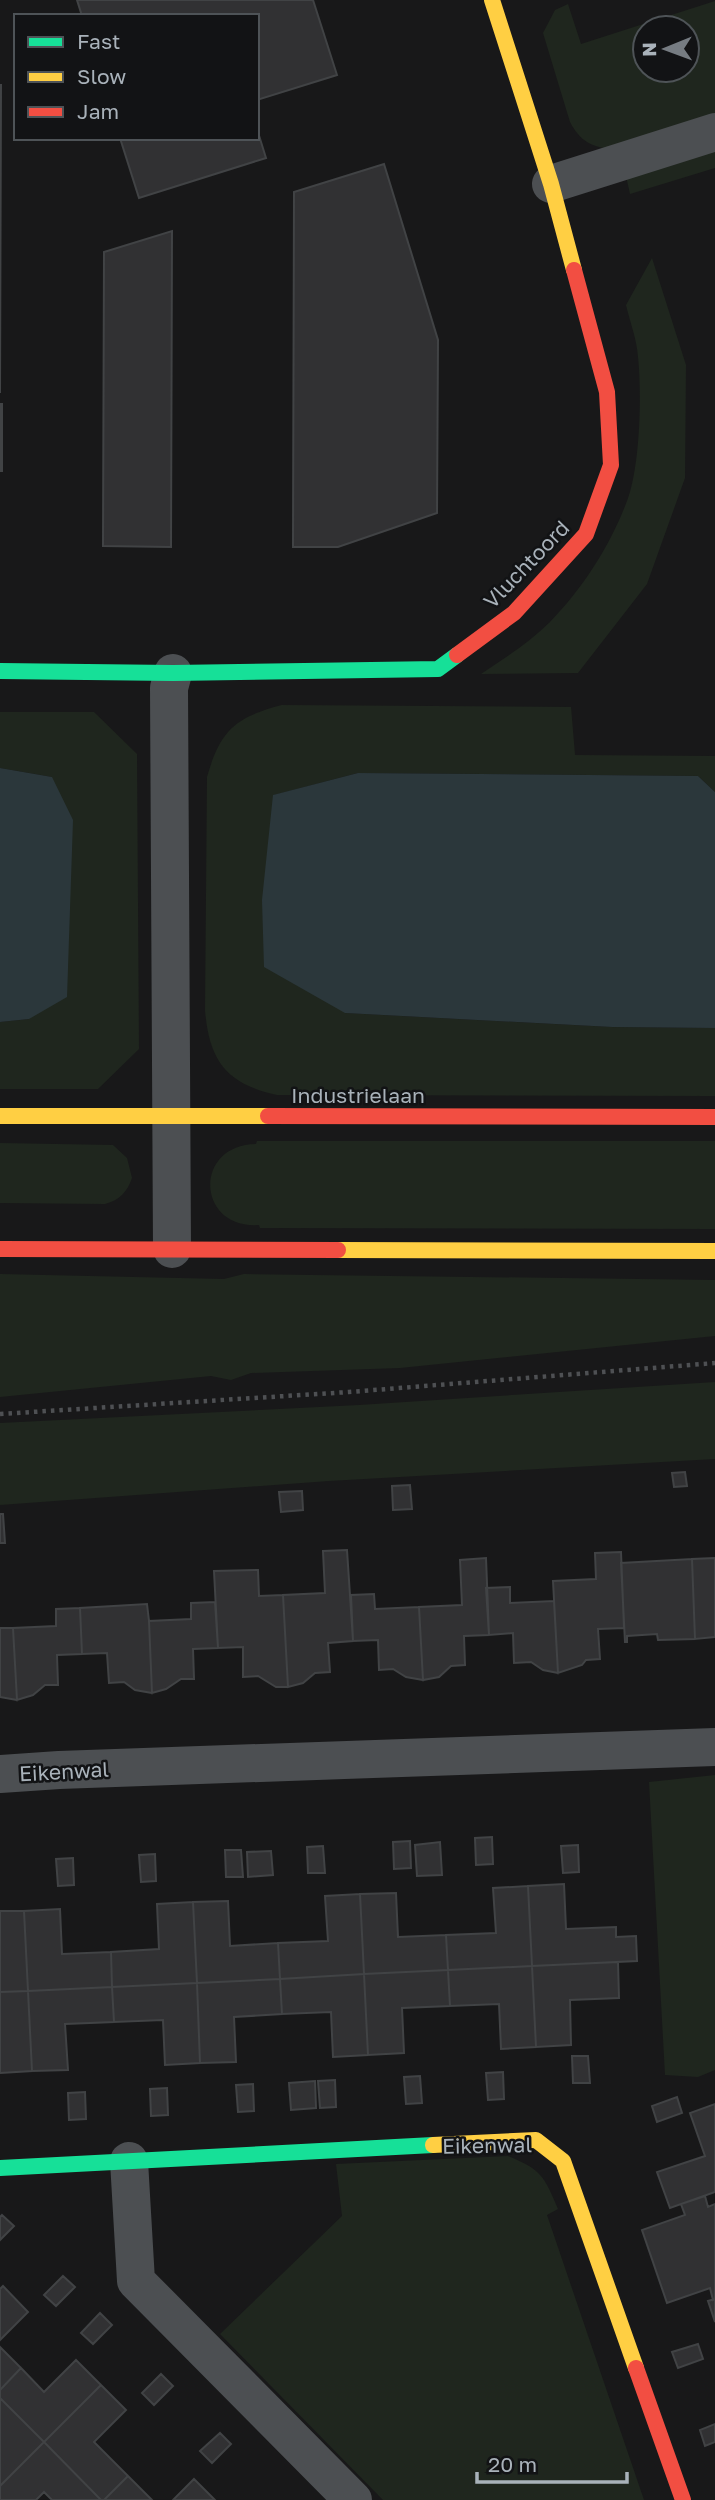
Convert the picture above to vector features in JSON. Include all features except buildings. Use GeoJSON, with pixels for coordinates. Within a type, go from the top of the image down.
{"type":"FeatureCollection","features":[{"type":"Feature","properties":{"kind":"street","name":"Vluchtoord"},"geometry":{"type":"LineString","coordinates":[[0,671],[173,673],[438,669],[514,613],[586,534],[611,465],[607,392],[551,184],[492,0]]}},
{"type":"Feature","properties":{"kind":"street"},"geometry":{"type":"LineString","coordinates":[[551,184],[715,132]]}},
{"type":"Feature","properties":{"kind":"street"},"geometry":{"type":"LineString","coordinates":[[172,1249],[169,688],[173,673]]}},
{"type":"Feature","properties":{"kind":"street","name":"Industrielaan"},"geometry":{"type":"LineString","coordinates":[[0,1116],[715,1117]]}},
{"type":"Feature","properties":{"kind":"street"},"geometry":{"type":"LineString","coordinates":[[0,1249],[715,1251]]}},
{"type":"Feature","properties":{"kind":"street","name":"Eikenwal"},"geometry":{"type":"LineString","coordinates":[[0,1774],[715,1747]]}},
{"type":"Feature","properties":{"kind":"street","name":"Eikenwal"},"geometry":{"type":"LineString","coordinates":[[0,2168],[536,2140],[562,2161],[683,2500]]}},
{"type":"Feature","properties":{"kind":"street"},"geometry":{"type":"LineString","coordinates":[[130,2161],[136,2281],[353,2500]]}},
{"type":"Feature","properties":{"kind":"path"},"geometry":{"type":"LineString","coordinates":[[0,1415],[349,1392],[715,1363]]}},
{"type":"Feature","properties":{"kind":"shaded area"},"geometry":{"type":"Polygon","coordinates":[[[715,1],[715,121],[614,149],[588,142],[570,122],[543,33],[555,10],[568,4],[581,44],[631,28],[631,84],[701,84],[701,14],[674,14],[715,1]]]}},
{"type":"Feature","properties":{"kind":"shaded area"},"geometry":{"type":"Polygon","coordinates":[[[715,147],[715,168],[630,194],[626,176],[715,147]]]}},
{"type":"Feature","properties":{"kind":"shaded area"},"geometry":{"type":"Polygon","coordinates":[[[652,258],[686,365],[685,478],[647,584],[578,673],[481,674],[517,650],[562,609],[594,566],[627,501],[635,470],[640,410],[637,351],[626,305],[652,258]]]}},
{"type":"Feature","properties":{"kind":"shaded area"},"geometry":{"type":"Polygon","coordinates":[[[282,705],[571,707],[575,755],[715,756],[715,792],[698,776],[358,773],[274,795],[345,1013],[612,1027],[715,1028],[715,1096],[277,1095],[245,1084],[223,1067],[211,1043],[205,1010],[207,777],[218,748],[232,728],[252,715],[282,705]]]}},
{"type":"Feature","properties":{"kind":"shaded area"},"geometry":{"type":"Polygon","coordinates":[[[0,712],[94,712],[137,754],[139,1049],[98,1089],[0,1089],[0,1022],[29,1019],[52,777],[0,768],[0,712]]]}},
{"type":"Feature","properties":{"kind":"shaded area"},"geometry":{"type":"Polygon","coordinates":[[[0,768],[52,777],[73,820],[67,997],[29,1019],[0,1022],[0,768]]]}},
{"type":"Feature","properties":{"kind":"shaded area"},"geometry":{"type":"Polygon","coordinates":[[[358,773],[698,776],[715,792],[715,1028],[612,1027],[345,1013],[264,967],[262,900],[273,795],[358,773]]]}},
{"type":"Feature","properties":{"kind":"shaded area"},"geometry":{"type":"Polygon","coordinates":[[[257,1141],[715,1141],[715,1229],[260,1228],[259,1225],[238,1223],[223,1214],[214,1201],[210,1186],[213,1171],[221,1158],[235,1148],[256,1144],[257,1141]]]}},
{"type":"Feature","properties":{"kind":"shaded area"},"geometry":{"type":"Polygon","coordinates":[[[0,1143],[113,1145],[127,1158],[132,1178],[122,1195],[105,1204],[0,1203],[0,1143]]]}},
{"type":"Feature","properties":{"kind":"shaded area"},"geometry":{"type":"Polygon","coordinates":[[[0,1274],[224,1279],[244,1274],[715,1280],[715,1336],[400,1368],[251,1373],[231,1380],[211,1376],[0,1397],[0,1274]]]}},
{"type":"Feature","properties":{"kind":"shaded area"},"geometry":{"type":"Polygon","coordinates":[[[715,1382],[715,1459],[329,1481],[0,1505],[0,1423],[359,1405],[715,1382]]]}},
{"type":"Feature","properties":{"kind":"shaded area"},"geometry":{"type":"Polygon","coordinates":[[[715,1775],[715,2070],[698,2077],[665,2075],[649,1782],[715,1775]]]}},
{"type":"Feature","properties":{"kind":"shaded area"},"geometry":{"type":"Polygon","coordinates":[[[508,2156],[540,2175],[558,2209],[547,2215],[644,2500],[383,2500],[220,2334],[342,2216],[336,2164],[508,2156]]]}},
{"type":"Feature","properties":{"kind":"traffic: fast"},"geometry":{"type":"LineString","coordinates":[[0,671],[173,673],[438,669],[457,655]]}},
{"type":"Feature","properties":{"kind":"traffic: fast"},"geometry":{"type":"LineString","coordinates":[[0,2168],[433,2145]]}},
{"type":"Feature","properties":{"kind":"traffic: slow"},"geometry":{"type":"LineString","coordinates":[[492,0],[551,184],[574,270]]}},
{"type":"Feature","properties":{"kind":"traffic: slow"},"geometry":{"type":"LineString","coordinates":[[0,1116],[268,1116]]}},
{"type":"Feature","properties":{"kind":"traffic: slow"},"geometry":{"type":"LineString","coordinates":[[338,1250],[715,1251]]}},
{"type":"Feature","properties":{"kind":"traffic: slow"},"geometry":{"type":"LineString","coordinates":[[433,2145],[536,2140],[563,2161],[636,2368]]}},
{"type":"Feature","properties":{"kind":"traffic: jam"},"geometry":{"type":"LineString","coordinates":[[457,655],[514,613],[586,534],[611,465],[607,392],[574,270]]}},
{"type":"Feature","properties":{"kind":"traffic: jam"},"geometry":{"type":"LineString","coordinates":[[268,1116],[715,1117]]}},
{"type":"Feature","properties":{"kind":"traffic: jam"},"geometry":{"type":"LineString","coordinates":[[0,1249],[338,1250]]}},
{"type":"Feature","properties":{"kind":"traffic: jam"},"geometry":{"type":"LineString","coordinates":[[636,2368],[683,2500]]}}]}
